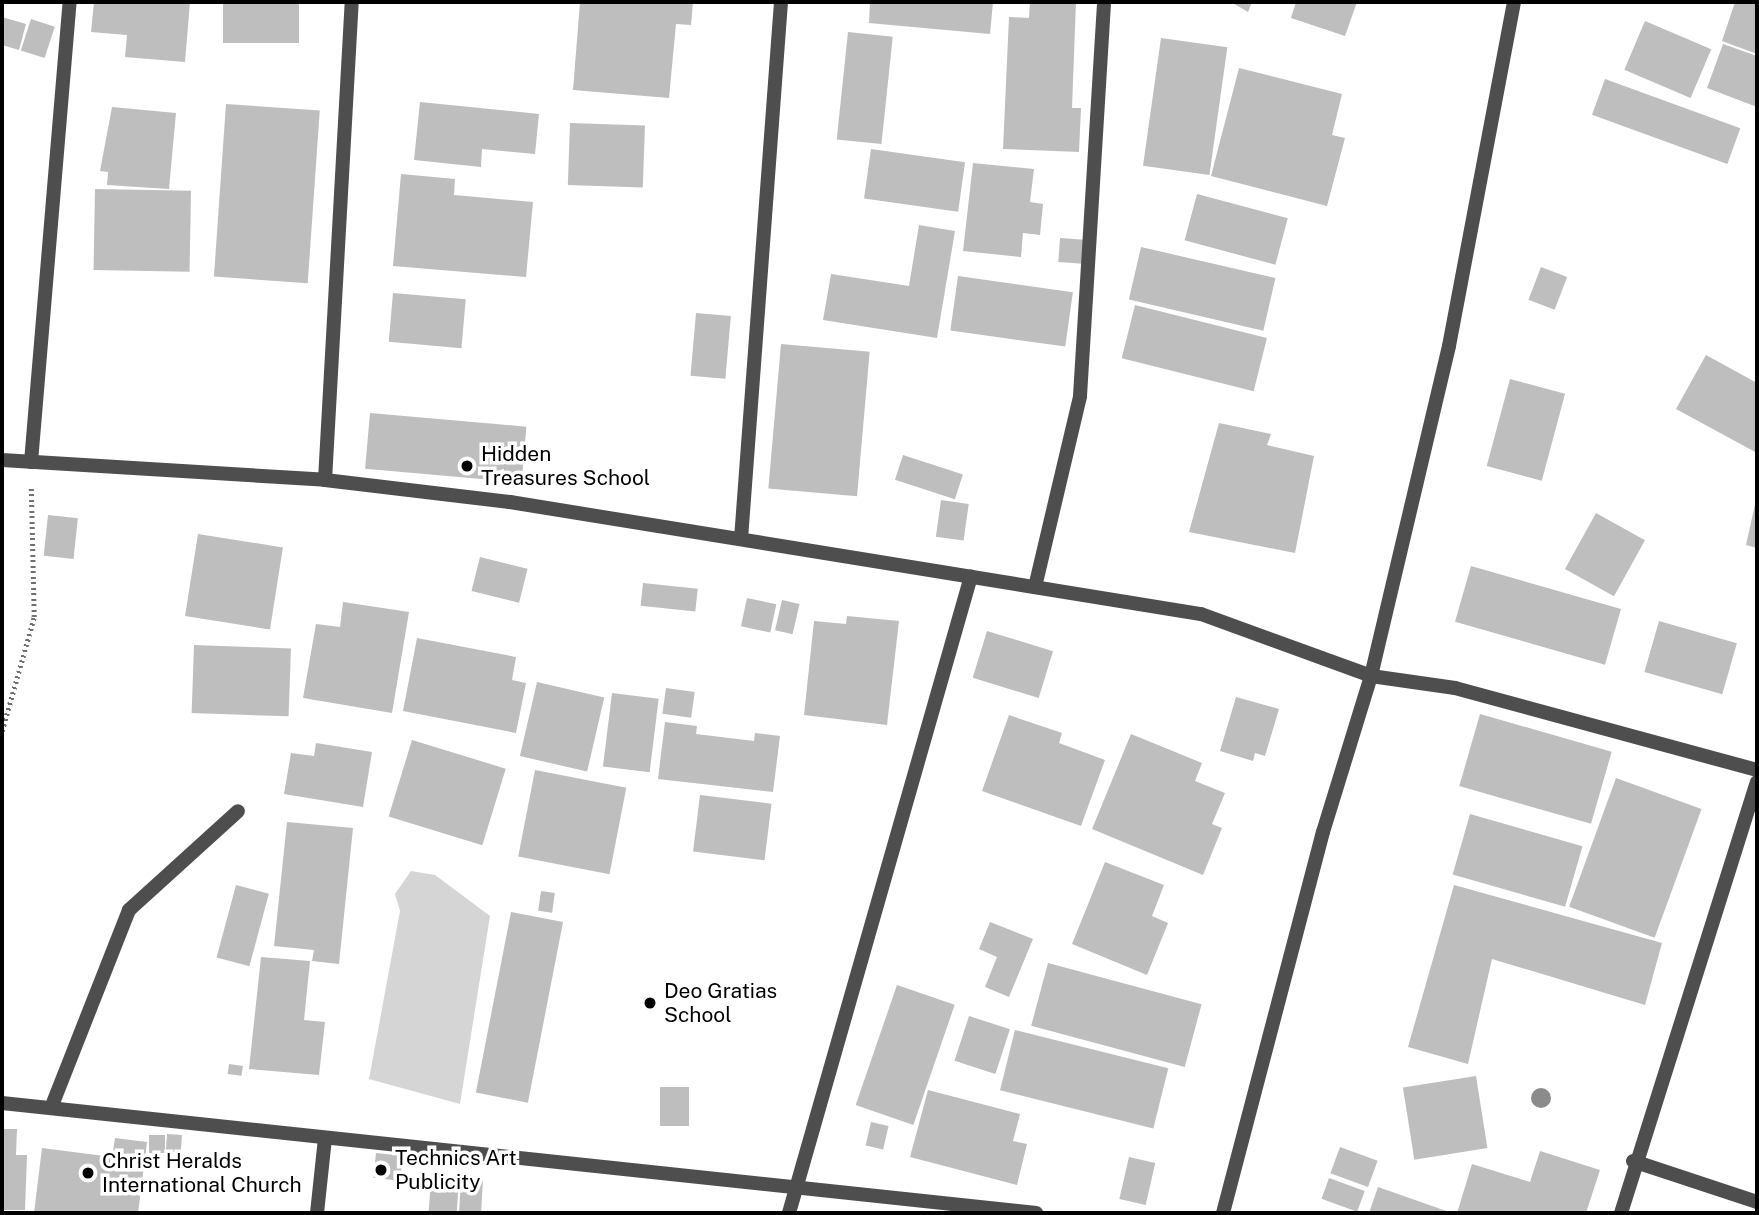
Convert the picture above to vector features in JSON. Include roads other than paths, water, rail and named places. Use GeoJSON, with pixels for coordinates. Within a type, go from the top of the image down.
{"type":"FeatureCollection","features":[{"type":"Feature","properties":{"kind":"street"},"geometry":{"type":"LineString","coordinates":[[31,462],[70,2]]}},
{"type":"Feature","properties":{"kind":"street"},"geometry":{"type":"LineString","coordinates":[[325,480],[352,2]]}},
{"type":"Feature","properties":{"kind":"street"},"geometry":{"type":"LineString","coordinates":[[741,539],[781,2]]}},
{"type":"Feature","properties":{"kind":"street"},"geometry":{"type":"LineString","coordinates":[[1035,587],[1080,396],[1104,2]]}},
{"type":"Feature","properties":{"kind":"street"},"geometry":{"type":"LineString","coordinates":[[1223,1213],[1323,832],[1371,676],[1449,346],[1514,2]]}},
{"type":"Feature","properties":{"kind":"street"},"geometry":{"type":"LineString","coordinates":[[2,460],[325,480],[741,539],[1201,614],[1371,676],[1455,688],[1757,770]]}},
{"type":"Feature","properties":{"kind":"street"},"geometry":{"type":"LineString","coordinates":[[789,1213],[792,1187],[971,576]]}},
{"type":"Feature","properties":{"kind":"street"},"geometry":{"type":"LineString","coordinates":[[1621,1213],[1633,1161],[1757,782]]}},
{"type":"Feature","properties":{"kind":"street"},"geometry":{"type":"LineString","coordinates":[[51,1108],[129,910],[238,810]]}},
{"type":"Feature","properties":{"kind":"street"},"geometry":{"type":"LineString","coordinates":[[2,1102],[1036,1213]]}},
{"type":"Feature","properties":{"kind":"street"},"geometry":{"type":"LineString","coordinates":[[317,1213],[325,1138]]}},
{"type":"Feature","properties":{"kind":"street"},"geometry":{"type":"LineString","coordinates":[[1633,1161],[1757,1202]]}},
{"type":"Feature","properties":{"kind":"place","name":"Hidden Treasures School"},"geometry":{"type":"Point","coordinates":[467,466]}},
{"type":"Feature","properties":{"kind":"place","name":"Deo Gratias School"},"geometry":{"type":"Point","coordinates":[650,1003]}},
{"type":"Feature","properties":{"kind":"place","name":"Technics Art Publicity"},"geometry":{"type":"Point","coordinates":[381,1170]}},
{"type":"Feature","properties":{"kind":"place","name":"Christ Heralds International Church"},"geometry":{"type":"Point","coordinates":[88,1173]}}]}
